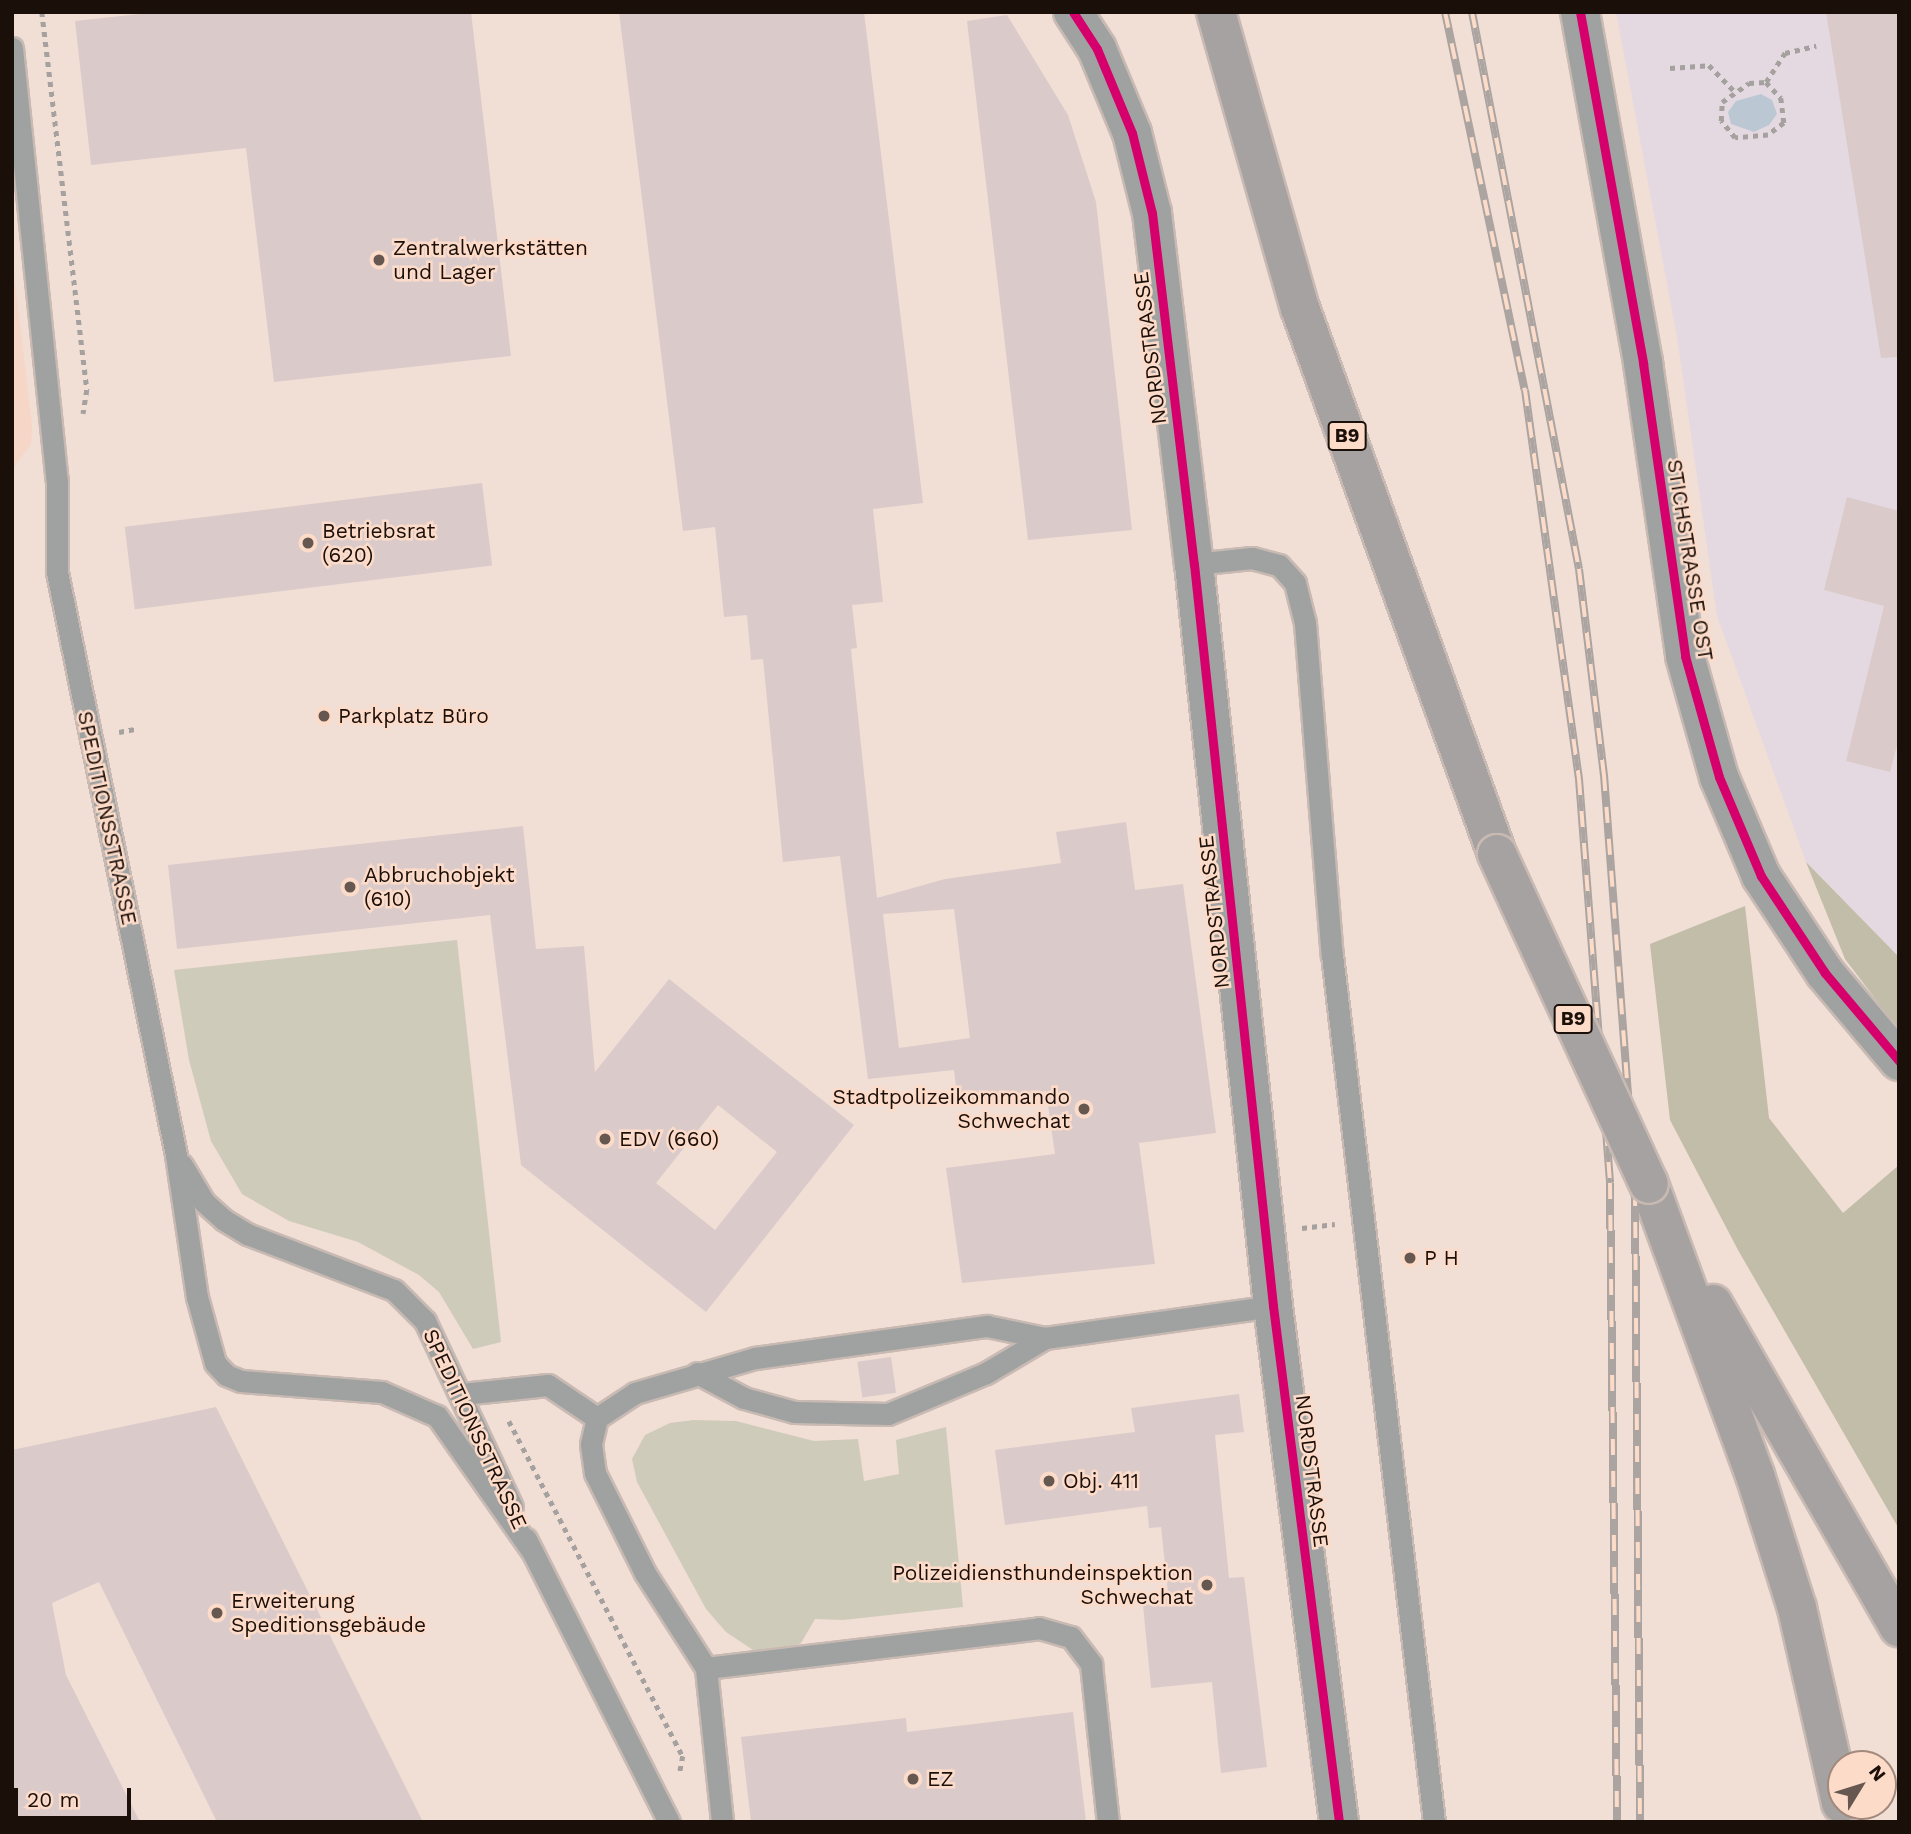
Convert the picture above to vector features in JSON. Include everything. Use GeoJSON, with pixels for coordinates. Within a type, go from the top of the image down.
{"type":"FeatureCollection","features":[{"type":"Feature","properties":{"kind":"main road","name":"B9"},"geometry":{"type":"LineString","coordinates":[[1216,12],[1300,308],[1497,853],[1649,1184],[1747,1366],[1899,1627]]}},
{"type":"Feature","properties":{"kind":"main road"},"geometry":{"type":"LineString","coordinates":[[1649,1184],[1755,1475],[1797,1608],[1829,1750]]}},
{"type":"Feature","properties":{"kind":"street","name":"NORDSTRASSE"},"geometry":{"type":"LineString","coordinates":[[1073,12],[1097,48],[1132,133],[1152,214],[1194,564],[1273,1306],[1339,1822]]}},
{"type":"Feature","properties":{"kind":"street","name":"STICHSTRASSE OST"},"geometry":{"type":"LineString","coordinates":[[1580,12],[1643,363],[1685,656],[1719,777],[1761,876],[1825,973],[1899,1061]]}},
{"type":"Feature","properties":{"kind":"lane","name":"SPEDITIONSSTRASSE"},"geometry":{"type":"LineString","coordinates":[[12,48],[57,480],[57,572],[176,1155],[197,1297],[215,1363],[226,1375],[241,1381],[382,1392],[437,1416],[532,1551]]}},
{"type":"Feature","properties":{"kind":"lane"},"geometry":{"type":"LineString","coordinates":[[1194,564],[1263,558],[1279,565],[1295,583],[1305,623],[1332,955],[1434,1822]]}},
{"type":"Feature","properties":{"kind":"lane","name":"SPEDITIONSSTRASSE"},"geometry":{"type":"LineString","coordinates":[[176,1155],[204,1202],[247,1234],[394,1290],[425,1321],[532,1551],[669,1822]]}},
{"type":"Feature","properties":{"kind":"lane"},"geometry":{"type":"LineString","coordinates":[[722,1821],[706,1668],[645,1573],[595,1473],[591,1444],[597,1418],[635,1393],[755,1358],[987,1326],[1045,1338],[1273,1306]]}},
{"type":"Feature","properties":{"kind":"lane"},"geometry":{"type":"LineString","coordinates":[[697,1373],[744,1398],[794,1412],[888,1414],[986,1373],[1045,1338]]}},
{"type":"Feature","properties":{"kind":"lane"},"geometry":{"type":"LineString","coordinates":[[461,1394],[489,1388],[548,1385],[597,1418]]}},
{"type":"Feature","properties":{"kind":"lane"},"geometry":{"type":"LineString","coordinates":[[706,1668],[1040,1628],[1071,1637],[1091,1664],[1108,1822]]}},
{"type":"Feature","properties":{"kind":"path"},"geometry":{"type":"LineString","coordinates":[[42,12],[87,390],[81,425]]}},
{"type":"Feature","properties":{"kind":"path"},"geometry":{"type":"LineString","coordinates":[[1766,82],[1785,53],[1816,46]]}},
{"type":"Feature","properties":{"kind":"path"},"geometry":{"type":"LineString","coordinates":[[1670,68],[1709,65],[1734,91]]}},
{"type":"Feature","properties":{"kind":"path"},"geometry":{"type":"LineString","coordinates":[[1766,82],[1781,98],[1784,123],[1768,135],[1735,138],[1721,121],[1722,102],[1749,83],[1766,82]]}},
{"type":"Feature","properties":{"kind":"path"},"geometry":{"type":"LineString","coordinates":[[111,722],[113,734]]}},
{"type":"Feature","properties":{"kind":"path"},"geometry":{"type":"LineString","coordinates":[[1291,1230],[1363,1221]]}},
{"type":"Feature","properties":{"kind":"path"},"geometry":{"type":"LineString","coordinates":[[489,1388],[561,1516],[683,1756],[678,1780]]}},
{"type":"Feature","properties":{"kind":"shaded area"},"geometry":{"type":"Polygon","coordinates":[[[1616,12],[1899,12],[1899,957],[1806,862],[1717,616],[1677,337],[1616,12]]]}},
{"type":"Feature","properties":{"kind":"shaded area"},"geometry":{"type":"Polygon","coordinates":[[[1761,94],[1772,100],[1777,114],[1769,125],[1754,132],[1731,124],[1728,112],[1736,101],[1761,94]]]}},
{"type":"Feature","properties":{"kind":"shaded area"},"geometry":{"type":"Polygon","coordinates":[[[12,257],[32,424],[31,444],[12,470],[12,257]]]}},
{"type":"Feature","properties":{"kind":"shaded area"},"geometry":{"type":"Polygon","coordinates":[[[1806,862],[1899,957],[1899,1030],[1845,959],[1806,862]]]}},
{"type":"Feature","properties":{"kind":"shaded area"},"geometry":{"type":"Polygon","coordinates":[[[1745,906],[1769,1118],[1843,1213],[1899,1165],[1899,1529],[1738,1250],[1670,1120],[1650,944],[1745,906]]]}},
{"type":"Feature","properties":{"kind":"shaded area"},"geometry":{"type":"Polygon","coordinates":[[[457,940],[501,1342],[473,1349],[439,1292],[419,1275],[358,1242],[289,1221],[242,1194],[211,1141],[189,1060],[174,970],[457,940]]]}},
{"type":"Feature","properties":{"kind":"shaded area"},"geometry":{"type":"Polygon","coordinates":[[[693,1420],[736,1421],[814,1441],[858,1439],[864,1481],[899,1474],[896,1440],[946,1427],[963,1607],[843,1620],[815,1619],[801,1643],[782,1654],[753,1650],[726,1632],[706,1609],[637,1482],[632,1459],[645,1435],[670,1423],[693,1420]]]}},
{"type":"Feature","properties":{"kind":"building","name":"Zentralwerkstätten und Lager"},"geometry":{"type":"Polygon","coordinates":[[[158,12],[471,12],[511,356],[274,382],[246,148],[91,165],[75,21],[158,12]]]}},
{"type":"Feature","properties":{"kind":"building"},"geometry":{"type":"Polygon","coordinates":[[[619,12],[864,12],[923,503],[873,509],[883,602],[852,605],[857,648],[851,649],[877,898],[945,879],[1061,863],[1056,832],[1126,822],[1135,890],[1183,884],[1216,1133],[1139,1143],[1155,1264],[962,1283],[946,1168],[1055,1154],[1046,1091],[958,1103],[954,1070],[868,1079],[840,856],[783,862],[763,659],[751,660],[747,615],[724,617],[715,527],[683,531],[619,12]],[[954,909],[883,914],[899,1048],[970,1038],[954,909]]]}},
{"type":"Feature","properties":{"kind":"building"},"geometry":{"type":"Polygon","coordinates":[[[1826,12],[1899,12],[1899,357],[1881,358],[1826,12]]]}},
{"type":"Feature","properties":{"kind":"building"},"geometry":{"type":"Polygon","coordinates":[[[1007,15],[1068,115],[1096,202],[1132,530],[1028,540],[967,21],[1007,15]]]}},
{"type":"Feature","properties":{"kind":"building","name":"Betriebsrat (620)"},"geometry":{"type":"Polygon","coordinates":[[[482,483],[492,565],[135,609],[125,527],[482,483]]]}},
{"type":"Feature","properties":{"kind":"building"},"geometry":{"type":"Polygon","coordinates":[[[1847,497],[1899,511],[1899,738],[1890,772],[1846,761],[1884,606],[1824,590],[1847,497]]]}},
{"type":"Feature","properties":{"kind":"building","name":"EDV (660)"},"geometry":{"type":"Polygon","coordinates":[[[523,826],[536,949],[584,946],[595,1072],[669,979],[854,1125],[706,1312],[521,1165],[490,915],[177,949],[168,865],[523,826]],[[718,1105],[656,1183],[715,1230],[777,1152],[718,1105]]]}},
{"type":"Feature","properties":{"kind":"building"},"geometry":{"type":"Polygon","coordinates":[[[891,1357],[896,1393],[862,1397],[857,1362],[891,1357]]]}},
{"type":"Feature","properties":{"kind":"building"},"geometry":{"type":"Polygon","coordinates":[[[1239,1394],[1244,1432],[1215,1435],[1229,1578],[1244,1577],[1267,1767],[1221,1773],[1212,1682],[1151,1688],[1142,1595],[1168,1593],[1161,1527],[1149,1528],[1147,1506],[1005,1525],[995,1450],[1135,1432],[1131,1408],[1239,1394]]]}},
{"type":"Feature","properties":{"kind":"building","name":"Erweiterung Speditionsgebäude"},"geometry":{"type":"Polygon","coordinates":[[[216,1407],[423,1822],[217,1822],[99,1582],[52,1603],[66,1675],[140,1822],[12,1822],[12,1450],[216,1407]]]}},
{"type":"Feature","properties":{"kind":"building","name":"EZ"},"geometry":{"type":"Polygon","coordinates":[[[1073,1712],[1086,1822],[751,1822],[741,1737],[906,1718],[907,1732],[1073,1712]]]}},
{"type":"Feature","properties":{"kind":"railway"},"geometry":{"type":"LineString","coordinates":[[1445,12],[1525,390],[1579,779],[1610,1183],[1617,1822]]}},
{"type":"Feature","properties":{"kind":"railway"},"geometry":{"type":"LineString","coordinates":[[1472,12],[1579,569],[1604,775],[1635,1190],[1640,1822]]}},
{"type":"Feature","properties":{"kind":"cycle path"},"geometry":{"type":"LineString","coordinates":[[1073,12],[1097,49],[1132,133],[1152,213],[1194,564],[1273,1306],[1339,1822]]}},
{"type":"Feature","properties":{"kind":"cycle path"},"geometry":{"type":"LineString","coordinates":[[1580,12],[1643,363],[1685,656],[1719,777],[1761,876],[1825,973],[1899,1061]]}},
{"type":"Feature","properties":{"kind":"place","name":"Zentralwerkstätten und Lager"},"geometry":{"type":"Point","coordinates":[379,260]}},
{"type":"Feature","properties":{"kind":"place","name":"Betriebsrat (620)"},"geometry":{"type":"Point","coordinates":[308,543]}},
{"type":"Feature","properties":{"kind":"place","name":"Parkplatz Büro"},"geometry":{"type":"Point","coordinates":[324,716]}},
{"type":"Feature","properties":{"kind":"place","name":"Abbruchobjekt (610)"},"geometry":{"type":"Point","coordinates":[350,887]}},
{"type":"Feature","properties":{"kind":"place","name":"Stadtpolizeikommando Schwechat"},"geometry":{"type":"Point","coordinates":[1084,1109]}},
{"type":"Feature","properties":{"kind":"place","name":"EDV (660)"},"geometry":{"type":"Point","coordinates":[605,1139]}},
{"type":"Feature","properties":{"kind":"place","name":"P H"},"geometry":{"type":"Point","coordinates":[1410,1258]}},
{"type":"Feature","properties":{"kind":"place","name":"Obj. 411"},"geometry":{"type":"Point","coordinates":[1049,1481]}},
{"type":"Feature","properties":{"kind":"place","name":"Polizeidiensthundeinspektion Schwechat"},"geometry":{"type":"Point","coordinates":[1207,1585]}},
{"type":"Feature","properties":{"kind":"place","name":"Erweiterung Speditionsgebäude"},"geometry":{"type":"Point","coordinates":[217,1613]}},
{"type":"Feature","properties":{"kind":"place","name":"EZ"},"geometry":{"type":"Point","coordinates":[913,1779]}}]}
